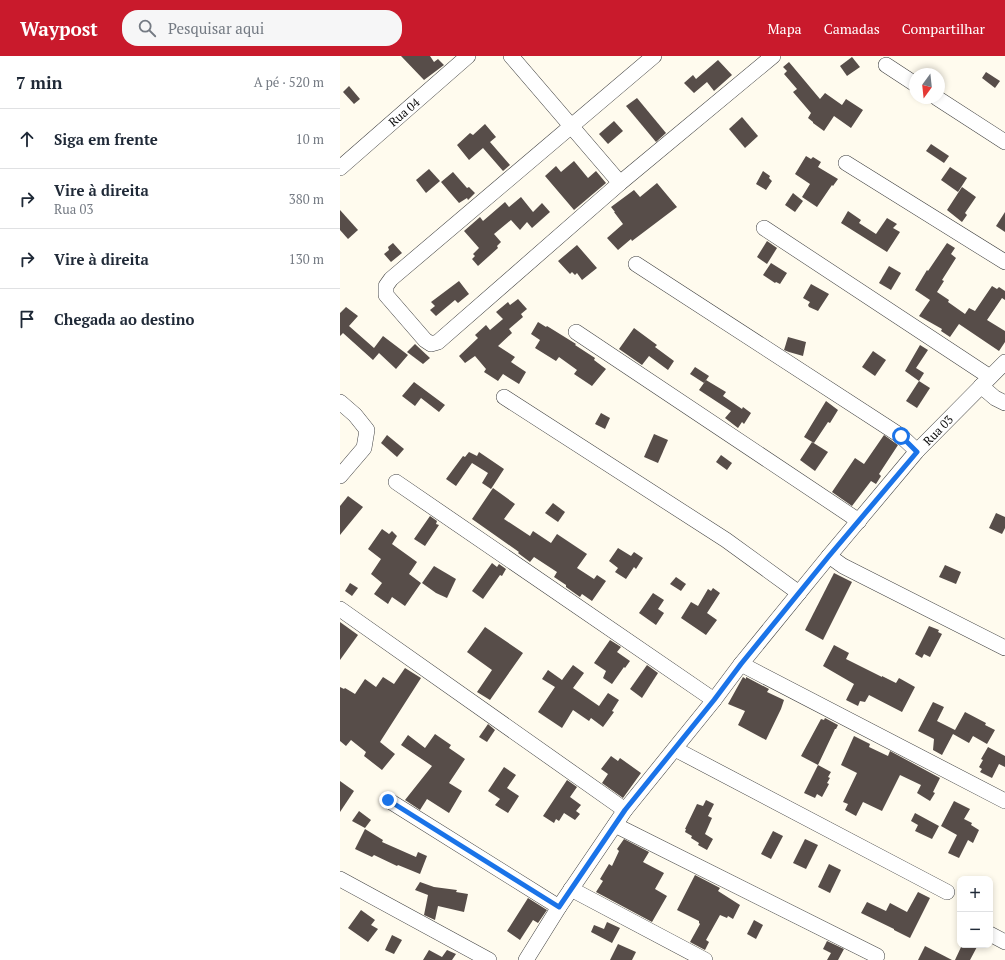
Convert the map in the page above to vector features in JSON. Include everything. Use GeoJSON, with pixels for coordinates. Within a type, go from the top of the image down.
{"type":"FeatureCollection","features":[{"type":"Feature","properties":{"kind":"street","name":"Rua 04"},"geometry":{"type":"LineString","coordinates":[[340,168],[468,56]]}},
{"type":"Feature","properties":{"kind":"street"},"geometry":{"type":"LineString","coordinates":[[511,56],[620,183]]}},
{"type":"Feature","properties":{"kind":"street"},"geometry":{"type":"LineString","coordinates":[[654,56],[397,273],[386,286],[386,295],[425,340],[431,344],[438,342],[620,183],[773,56]]}},
{"type":"Feature","properties":{"kind":"street"},"geometry":{"type":"LineString","coordinates":[[886,65],[909,80]]}},
{"type":"Feature","properties":{"kind":"street"},"geometry":{"type":"LineString","coordinates":[[945,103],[1005,142]]}},
{"type":"Feature","properties":{"kind":"street"},"geometry":{"type":"LineString","coordinates":[[846,163],[1005,262]]}},
{"type":"Feature","properties":{"kind":"street"},"geometry":{"type":"LineString","coordinates":[[764,228],[985,381],[995,398],[1005,403]]}},
{"type":"Feature","properties":{"kind":"street"},"geometry":{"type":"LineString","coordinates":[[636,264],[901,436],[917,452]]}},
{"type":"Feature","properties":{"kind":"street"},"geometry":{"type":"LineString","coordinates":[[576,332],[859,521]]}},
{"type":"Feature","properties":{"kind":"street","name":"Rua 03"},"geometry":{"type":"LineString","coordinates":[[526,960],[559,907],[625,810],[714,700],[741,664],[829,556],[917,452],[1005,362]]}},
{"type":"Feature","properties":{"kind":"street"},"geometry":{"type":"LineString","coordinates":[[504,397],[726,540],[799,593]]}},
{"type":"Feature","properties":{"kind":"street"},"geometry":{"type":"LineString","coordinates":[[340,402],[355,415],[367,430],[364,448],[340,476]]}},
{"type":"Feature","properties":{"kind":"street"},"geometry":{"type":"LineString","coordinates":[[396,482],[714,700]]}},
{"type":"Feature","properties":{"kind":"street"},"geometry":{"type":"LineString","coordinates":[[829,556],[843,566],[1005,648]]}},
{"type":"Feature","properties":{"kind":"street"},"geometry":{"type":"LineString","coordinates":[[340,609],[625,810]]}},
{"type":"Feature","properties":{"kind":"street"},"geometry":{"type":"LineString","coordinates":[[741,664],[1005,801]]}},
{"type":"Feature","properties":{"kind":"street"},"geometry":{"type":"LineString","coordinates":[[675,749],[947,892]]}},
{"type":"Feature","properties":{"kind":"street"},"geometry":{"type":"LineString","coordinates":[[388,800],[559,907]]}},
{"type":"Feature","properties":{"kind":"street"},"geometry":{"type":"LineString","coordinates":[[615,825],[878,956]]}},
{"type":"Feature","properties":{"kind":"street"},"geometry":{"type":"LineString","coordinates":[[340,879],[489,960]]}},
{"type":"Feature","properties":{"kind":"street"},"geometry":{"type":"LineString","coordinates":[[571,889],[705,960]]}},
{"type":"Feature","properties":{"kind":"street"},"geometry":{"type":"LineString","coordinates":[[993,936],[1005,942]]}},
{"type":"Feature","properties":{"kind":"building"},"geometry":{"type":"Polygon","coordinates":[[[401,56],[430,56],[434,62],[438,59],[444,65],[424,80],[401,56]]]}},
{"type":"Feature","properties":{"kind":"building"},"geometry":{"type":"Polygon","coordinates":[[[852,57],[860,67],[847,76],[840,66],[852,57]]]}},
{"type":"Feature","properties":{"kind":"building"},"geometry":{"type":"Polygon","coordinates":[[[718,60],[732,75],[714,91],[707,82],[694,93],[684,83],[693,75],[696,79],[718,60]]]}},
{"type":"Feature","properties":{"kind":"building"},"geometry":{"type":"Polygon","coordinates":[[[789,62],[820,99],[825,93],[842,105],[846,99],[863,110],[851,128],[834,116],[824,131],[808,118],[811,113],[793,92],[797,89],[784,74],[787,71],[783,67],[789,62]]]}},
{"type":"Feature","properties":{"kind":"building"},"geometry":{"type":"Polygon","coordinates":[[[986,72],[1000,81],[995,88],[982,78],[986,72]]]}},
{"type":"Feature","properties":{"kind":"building"},"geometry":{"type":"Polygon","coordinates":[[[349,86],[360,99],[354,104],[343,92],[349,86]]]}},
{"type":"Feature","properties":{"kind":"building"},"geometry":{"type":"Polygon","coordinates":[[[637,98],[666,133],[656,142],[626,106],[637,98]]]}},
{"type":"Feature","properties":{"kind":"building"},"geometry":{"type":"Polygon","coordinates":[[[742,117],[758,136],[745,148],[729,129],[742,117]]]}},
{"type":"Feature","properties":{"kind":"building"},"geometry":{"type":"Polygon","coordinates":[[[614,121],[623,131],[608,144],[599,134],[614,121]]]}},
{"type":"Feature","properties":{"kind":"building"},"geometry":{"type":"Polygon","coordinates":[[[485,124],[496,137],[490,142],[510,165],[503,171],[483,148],[469,160],[457,145],[470,133],[473,135],[485,124]]]}},
{"type":"Feature","properties":{"kind":"building"},"geometry":{"type":"Polygon","coordinates":[[[931,144],[949,156],[944,163],[926,151],[931,144]]]}},
{"type":"Feature","properties":{"kind":"building"},"geometry":{"type":"Polygon","coordinates":[[[806,156],[811,159],[813,157],[821,162],[818,167],[838,179],[817,207],[802,197],[810,184],[795,174],[806,156]]]}},
{"type":"Feature","properties":{"kind":"building"},"geometry":{"type":"Polygon","coordinates":[[[574,161],[588,178],[596,171],[606,183],[574,210],[545,176],[556,166],[561,172],[574,161]]]}},
{"type":"Feature","properties":{"kind":"building"},"geometry":{"type":"Polygon","coordinates":[[[950,167],[967,178],[958,192],[941,180],[950,167]]]}},
{"type":"Feature","properties":{"kind":"building"},"geometry":{"type":"Polygon","coordinates":[[[429,169],[440,181],[426,193],[416,180],[429,169]]]}},
{"type":"Feature","properties":{"kind":"building"},"geometry":{"type":"Polygon","coordinates":[[[763,171],[770,176],[769,178],[772,181],[766,190],[756,184],[763,171]]]}},
{"type":"Feature","properties":{"kind":"building"},"geometry":{"type":"Polygon","coordinates":[[[453,172],[467,188],[469,187],[475,193],[468,200],[467,198],[459,203],[441,182],[453,172]]]}},
{"type":"Feature","properties":{"kind":"building"},"geometry":{"type":"Polygon","coordinates":[[[657,183],[677,207],[632,241],[631,239],[618,250],[607,238],[623,224],[611,207],[634,190],[640,197],[657,183]]]}},
{"type":"Feature","properties":{"kind":"building"},"geometry":{"type":"Polygon","coordinates":[[[962,187],[976,197],[965,213],[967,215],[962,222],[947,210],[962,187]]]}},
{"type":"Feature","properties":{"kind":"building"},"geometry":{"type":"Polygon","coordinates":[[[793,193],[803,201],[795,212],[785,205],[793,193]]]}},
{"type":"Feature","properties":{"kind":"building"},"geometry":{"type":"Polygon","coordinates":[[[521,197],[533,212],[542,203],[550,212],[532,228],[527,222],[520,230],[511,220],[494,234],[501,242],[497,246],[498,248],[478,266],[472,259],[475,256],[473,254],[479,248],[464,231],[480,217],[483,221],[505,202],[509,207],[521,197]]]}},
{"type":"Feature","properties":{"kind":"building"},"geometry":{"type":"Polygon","coordinates":[[[340,210],[358,230],[348,239],[340,230],[340,210]]]}},
{"type":"Feature","properties":{"kind":"building"},"geometry":{"type":"Polygon","coordinates":[[[848,211],[861,220],[859,223],[876,234],[887,218],[897,224],[893,228],[900,232],[887,252],[841,223],[848,211]]]}},
{"type":"Feature","properties":{"kind":"building"},"geometry":{"type":"Polygon","coordinates":[[[1005,212],[1005,232],[996,226],[1005,212]]]}},
{"type":"Feature","properties":{"kind":"building"},"geometry":{"type":"Polygon","coordinates":[[[767,241],[777,248],[767,264],[757,257],[767,241]]]}},
{"type":"Feature","properties":{"kind":"building"},"geometry":{"type":"Polygon","coordinates":[[[393,243],[402,253],[391,262],[384,254],[389,250],[388,247],[393,243]]]}},
{"type":"Feature","properties":{"kind":"building"},"geometry":{"type":"Polygon","coordinates":[[[947,243],[955,248],[951,254],[956,258],[942,280],[944,281],[937,292],[949,300],[948,302],[965,314],[969,308],[975,311],[992,286],[997,289],[999,287],[1005,291],[1005,300],[1002,298],[987,320],[1005,331],[1005,342],[999,351],[959,324],[950,337],[941,331],[942,329],[919,316],[930,300],[915,290],[927,270],[928,271],[947,243]]]}},
{"type":"Feature","properties":{"kind":"building"},"geometry":{"type":"Polygon","coordinates":[[[577,245],[597,268],[582,280],[577,273],[575,275],[572,272],[570,274],[558,261],[577,245]]]}},
{"type":"Feature","properties":{"kind":"building"},"geometry":{"type":"Polygon","coordinates":[[[771,263],[787,273],[780,284],[775,283],[763,275],[771,263]]]}},
{"type":"Feature","properties":{"kind":"building"},"geometry":{"type":"Polygon","coordinates":[[[889,266],[901,273],[891,290],[879,283],[889,266]]]}},
{"type":"Feature","properties":{"kind":"building"},"geometry":{"type":"Polygon","coordinates":[[[459,281],[469,294],[458,303],[455,300],[436,316],[430,310],[435,306],[431,302],[459,281]]]}},
{"type":"Feature","properties":{"kind":"building"},"geometry":{"type":"Polygon","coordinates":[[[811,284],[829,294],[818,311],[809,307],[808,305],[810,302],[803,298],[811,284]]]}},
{"type":"Feature","properties":{"kind":"building"},"geometry":{"type":"Polygon","coordinates":[[[518,299],[527,309],[521,314],[523,317],[509,329],[512,333],[498,346],[515,357],[511,362],[526,372],[519,384],[503,374],[498,381],[484,372],[486,369],[475,356],[465,363],[459,356],[478,338],[475,335],[486,325],[490,330],[503,319],[496,312],[508,302],[510,305],[518,299]]]}},
{"type":"Feature","properties":{"kind":"building"},"geometry":{"type":"Polygon","coordinates":[[[346,307],[358,316],[349,326],[374,348],[383,336],[408,355],[396,369],[379,353],[373,360],[343,333],[340,336],[340,313],[346,307]]]}},
{"type":"Feature","properties":{"kind":"building"},"geometry":{"type":"Polygon","coordinates":[[[538,322],[576,344],[575,345],[595,358],[594,360],[606,369],[592,386],[574,374],[577,370],[559,357],[556,361],[535,348],[540,340],[531,334],[538,322]]]}},
{"type":"Feature","properties":{"kind":"building"},"geometry":{"type":"Polygon","coordinates":[[[634,328],[657,345],[655,347],[674,361],[668,370],[649,356],[642,365],[619,349],[634,328]]]}},
{"type":"Feature","properties":{"kind":"building"},"geometry":{"type":"Polygon","coordinates":[[[788,337],[806,342],[803,356],[784,350],[788,337]]]}},
{"type":"Feature","properties":{"kind":"building"},"geometry":{"type":"Polygon","coordinates":[[[415,344],[430,358],[423,364],[407,352],[415,344]]]}},
{"type":"Feature","properties":{"kind":"building"},"geometry":{"type":"Polygon","coordinates":[[[920,345],[928,350],[916,368],[924,373],[919,381],[905,371],[920,345]]]}},
{"type":"Feature","properties":{"kind":"building"},"geometry":{"type":"Polygon","coordinates":[[[873,351],[886,360],[875,376],[862,367],[873,351]]]}},
{"type":"Feature","properties":{"kind":"building"},"geometry":{"type":"Polygon","coordinates":[[[695,367],[709,376],[704,383],[690,374],[695,367]]]}},
{"type":"Feature","properties":{"kind":"building"},"geometry":{"type":"Polygon","coordinates":[[[706,380],[726,392],[723,396],[742,409],[743,407],[751,413],[744,424],[742,422],[738,428],[725,418],[731,411],[699,390],[706,380]]]}},
{"type":"Feature","properties":{"kind":"building"},"geometry":{"type":"Polygon","coordinates":[[[919,381],[930,388],[917,408],[906,401],[919,381]]]}},
{"type":"Feature","properties":{"kind":"building"},"geometry":{"type":"Polygon","coordinates":[[[414,382],[445,405],[439,412],[421,398],[415,406],[402,396],[414,382]]]}},
{"type":"Feature","properties":{"kind":"building"},"geometry":{"type":"Polygon","coordinates":[[[826,401],[838,410],[814,443],[804,437],[826,401]]]}},
{"type":"Feature","properties":{"kind":"building"},"geometry":{"type":"Polygon","coordinates":[[[601,413],[610,418],[605,429],[595,424],[601,413]]]}},
{"type":"Feature","properties":{"kind":"building"},"geometry":{"type":"Polygon","coordinates":[[[654,434],[668,440],[658,463],[644,457],[654,434]]]}},
{"type":"Feature","properties":{"kind":"building"},"geometry":{"type":"Polygon","coordinates":[[[387,435],[404,449],[397,457],[381,443],[387,435]]]}},
{"type":"Feature","properties":{"kind":"building"},"geometry":{"type":"Polygon","coordinates":[[[884,435],[898,445],[879,474],[881,476],[876,484],[871,481],[852,506],[832,492],[855,458],[864,464],[884,435]]]}},
{"type":"Feature","properties":{"kind":"building"},"geometry":{"type":"Polygon","coordinates":[[[812,442],[828,452],[815,471],[800,460],[812,442]]]}},
{"type":"Feature","properties":{"kind":"building"},"geometry":{"type":"Polygon","coordinates":[[[469,452],[477,456],[479,452],[504,469],[491,489],[482,483],[488,473],[472,463],[456,486],[446,479],[463,456],[465,457],[469,452]]]}},
{"type":"Feature","properties":{"kind":"building"},"geometry":{"type":"Polygon","coordinates":[[[721,455],[732,463],[727,470],[716,462],[721,455]]]}},
{"type":"Feature","properties":{"kind":"building"},"geometry":{"type":"Polygon","coordinates":[[[493,488],[515,504],[504,519],[530,536],[533,531],[551,543],[557,534],[587,554],[577,568],[594,579],[597,575],[606,581],[592,601],[582,594],[580,597],[566,587],[566,585],[554,577],[557,572],[534,557],[530,562],[518,553],[519,552],[472,519],[493,488]]]}},
{"type":"Feature","properties":{"kind":"building"},"geometry":{"type":"Polygon","coordinates":[[[348,496],[363,507],[340,535],[340,506],[348,496]]]}},
{"type":"Feature","properties":{"kind":"building"},"geometry":{"type":"Polygon","coordinates":[[[553,503],[565,512],[558,522],[545,513],[553,503]]]}},
{"type":"Feature","properties":{"kind":"building"},"geometry":{"type":"Polygon","coordinates":[[[996,513],[1005,517],[1005,528],[1002,534],[989,528],[996,513]]]}},
{"type":"Feature","properties":{"kind":"building"},"geometry":{"type":"Polygon","coordinates":[[[430,516],[437,521],[436,524],[439,525],[425,546],[414,539],[430,516]]]}},
{"type":"Feature","properties":{"kind":"building"},"geometry":{"type":"Polygon","coordinates":[[[382,529],[389,534],[392,531],[397,536],[392,544],[417,562],[409,574],[421,583],[405,606],[392,597],[388,604],[374,594],[382,583],[371,574],[381,559],[368,549],[382,529]]]}},
{"type":"Feature","properties":{"kind":"building"},"geometry":{"type":"Polygon","coordinates":[[[618,548],[631,556],[634,552],[643,558],[636,569],[634,567],[626,579],[615,572],[618,568],[609,561],[618,548]]]}},
{"type":"Feature","properties":{"kind":"building"},"geometry":{"type":"Polygon","coordinates":[[[492,563],[497,567],[499,564],[506,569],[483,599],[472,591],[492,563]]]}},
{"type":"Feature","properties":{"kind":"building"},"geometry":{"type":"Polygon","coordinates":[[[945,565],[961,572],[956,584],[939,577],[945,565]]]}},
{"type":"Feature","properties":{"kind":"building"},"geometry":{"type":"Polygon","coordinates":[[[434,566],[456,579],[447,598],[436,593],[422,583],[434,566]]]}},
{"type":"Feature","properties":{"kind":"building"},"geometry":{"type":"Polygon","coordinates":[[[834,573],[852,582],[823,640],[805,630],[834,573]]]}},
{"type":"Feature","properties":{"kind":"building"},"geometry":{"type":"Polygon","coordinates":[[[676,577],[686,584],[681,591],[670,584],[676,577]]]}},
{"type":"Feature","properties":{"kind":"building"},"geometry":{"type":"Polygon","coordinates":[[[350,583],[358,588],[352,596],[345,591],[350,583]]]}},
{"type":"Feature","properties":{"kind":"building"},"geometry":{"type":"Polygon","coordinates":[[[713,588],[720,593],[707,613],[717,620],[706,635],[681,618],[691,602],[698,606],[708,589],[711,591],[713,588]]]}},
{"type":"Feature","properties":{"kind":"building"},"geometry":{"type":"Polygon","coordinates":[[[653,593],[664,600],[658,609],[664,613],[656,625],[639,613],[653,593]]]}},
{"type":"Feature","properties":{"kind":"building"},"geometry":{"type":"Polygon","coordinates":[[[340,622],[358,635],[340,660],[340,622]]]}},
{"type":"Feature","properties":{"kind":"building"},"geometry":{"type":"Polygon","coordinates":[[[929,626],[939,630],[938,632],[942,634],[930,657],[924,654],[922,658],[915,654],[929,626]]]}},
{"type":"Feature","properties":{"kind":"building"},"geometry":{"type":"Polygon","coordinates":[[[485,627],[523,653],[490,700],[477,692],[492,670],[467,652],[485,627]]]}},
{"type":"Feature","properties":{"kind":"building"},"geometry":{"type":"Polygon","coordinates":[[[610,640],[621,647],[617,652],[630,661],[612,684],[603,678],[606,671],[594,663],[610,640]]]}},
{"type":"Feature","properties":{"kind":"building"},"geometry":{"type":"Polygon","coordinates":[[[834,645],[849,653],[846,659],[896,683],[899,678],[915,687],[902,712],[869,695],[865,702],[860,701],[858,706],[846,700],[854,684],[823,666],[834,645]]]}},
{"type":"Feature","properties":{"kind":"building"},"geometry":{"type":"Polygon","coordinates":[[[573,665],[584,673],[573,688],[599,706],[608,693],[619,700],[612,711],[614,712],[603,727],[591,718],[589,721],[573,710],[562,728],[538,712],[555,687],[542,679],[548,670],[562,680],[573,665]]]}},
{"type":"Feature","properties":{"kind":"building"},"geometry":{"type":"Polygon","coordinates":[[[647,665],[658,673],[642,698],[630,689],[647,665]]]}},
{"type":"Feature","properties":{"kind":"building"},"geometry":{"type":"Polygon","coordinates":[[[405,668],[421,678],[380,742],[395,754],[382,770],[364,756],[366,752],[351,740],[346,746],[340,741],[340,687],[345,688],[355,694],[365,679],[376,687],[383,677],[394,684],[405,668]]]}},
{"type":"Feature","properties":{"kind":"building"},"geometry":{"type":"Polygon","coordinates":[[[743,677],[746,679],[746,677],[769,689],[767,692],[784,700],[766,740],[738,725],[745,711],[728,704],[743,677]]]}},
{"type":"Feature","properties":{"kind":"building"},"geometry":{"type":"Polygon","coordinates":[[[933,702],[944,707],[937,721],[955,730],[965,712],[986,723],[985,725],[995,730],[987,744],[973,736],[969,743],[953,734],[942,755],[933,750],[934,739],[918,731],[933,702]]]}},
{"type":"Feature","properties":{"kind":"building"},"geometry":{"type":"Polygon","coordinates":[[[825,718],[838,725],[818,765],[801,756],[821,719],[824,720],[825,718]]]}},
{"type":"Feature","properties":{"kind":"building"},"geometry":{"type":"Polygon","coordinates":[[[488,724],[495,730],[487,742],[479,737],[488,724]]]}},
{"type":"Feature","properties":{"kind":"building"},"geometry":{"type":"Polygon","coordinates":[[[435,734],[451,745],[449,748],[465,759],[449,783],[462,791],[449,813],[427,799],[420,810],[405,800],[432,766],[401,745],[408,735],[425,748],[435,734]]]}},
{"type":"Feature","properties":{"kind":"building"},"geometry":{"type":"Polygon","coordinates":[[[854,736],[870,744],[869,747],[888,756],[890,751],[940,778],[933,792],[935,793],[930,801],[917,793],[921,785],[900,775],[882,811],[863,802],[856,816],[845,810],[848,804],[843,802],[857,773],[841,765],[854,736]]]}},
{"type":"Feature","properties":{"kind":"building"},"geometry":{"type":"Polygon","coordinates":[[[988,747],[1005,756],[1005,767],[999,764],[992,778],[980,772],[982,769],[979,767],[983,760],[981,759],[988,747]]]}},
{"type":"Feature","properties":{"kind":"building"},"geometry":{"type":"Polygon","coordinates":[[[611,756],[618,761],[620,758],[641,773],[623,798],[602,783],[608,774],[601,769],[611,756]]]}},
{"type":"Feature","properties":{"kind":"building"},"geometry":{"type":"Polygon","coordinates":[[[818,765],[831,772],[827,783],[829,784],[822,797],[817,794],[815,798],[804,793],[818,765]]]}},
{"type":"Feature","properties":{"kind":"building"},"geometry":{"type":"Polygon","coordinates":[[[504,767],[516,775],[507,788],[519,796],[508,813],[495,805],[500,799],[488,791],[504,767]]]}},
{"type":"Feature","properties":{"kind":"building"},"geometry":{"type":"Polygon","coordinates":[[[567,780],[577,787],[570,797],[581,805],[576,811],[580,814],[575,820],[564,813],[559,821],[556,819],[554,823],[543,816],[567,780]]]}},
{"type":"Feature","properties":{"kind":"building"},"geometry":{"type":"Polygon","coordinates":[[[340,781],[354,791],[340,812],[340,781]]]}},
{"type":"Feature","properties":{"kind":"building"},"geometry":{"type":"Polygon","coordinates":[[[706,800],[714,804],[708,816],[712,818],[705,834],[713,839],[707,850],[698,845],[699,843],[691,838],[692,836],[685,832],[697,804],[703,806],[706,800]]]}},
{"type":"Feature","properties":{"kind":"building"},"geometry":{"type":"Polygon","coordinates":[[[954,801],[970,809],[964,819],[972,823],[971,825],[979,830],[973,843],[968,840],[959,858],[948,853],[957,835],[941,826],[954,801]]]}},
{"type":"Feature","properties":{"kind":"building"},"geometry":{"type":"Polygon","coordinates":[[[359,811],[371,820],[365,828],[352,821],[359,811]]]}},
{"type":"Feature","properties":{"kind":"building"},"geometry":{"type":"Polygon","coordinates":[[[915,813],[939,826],[932,839],[915,831],[918,825],[911,821],[915,813]]]}},
{"type":"Feature","properties":{"kind":"building"},"geometry":{"type":"Polygon","coordinates":[[[365,829],[383,840],[382,842],[416,857],[418,852],[427,856],[420,874],[398,865],[397,866],[374,855],[372,857],[355,849],[365,829]]]}},
{"type":"Feature","properties":{"kind":"building"},"geometry":{"type":"Polygon","coordinates":[[[773,831],[783,836],[771,859],[761,854],[773,831]]]}},
{"type":"Feature","properties":{"kind":"building"},"geometry":{"type":"Polygon","coordinates":[[[624,839],[649,852],[643,862],[664,873],[655,889],[667,896],[652,922],[596,892],[603,881],[600,879],[609,864],[612,866],[619,851],[617,849],[624,839]]]}},
{"type":"Feature","properties":{"kind":"building"},"geometry":{"type":"Polygon","coordinates":[[[805,839],[818,845],[806,869],[793,863],[805,839]]]}},
{"type":"Feature","properties":{"kind":"building"},"geometry":{"type":"Polygon","coordinates":[[[829,864],[841,870],[830,893],[818,887],[829,864]]]}},
{"type":"Feature","properties":{"kind":"building"},"geometry":{"type":"Polygon","coordinates":[[[695,875],[720,888],[718,891],[740,905],[733,919],[728,916],[727,918],[720,915],[706,940],[709,942],[705,950],[690,942],[700,924],[699,921],[677,910],[695,875]]]}},
{"type":"Feature","properties":{"kind":"building"},"geometry":{"type":"Polygon","coordinates":[[[420,882],[434,887],[457,890],[456,892],[468,894],[464,912],[438,906],[435,920],[424,915],[428,895],[415,890],[420,882]]]}},
{"type":"Feature","properties":{"kind":"building"},"geometry":{"type":"Polygon","coordinates":[[[918,892],[930,898],[910,938],[861,913],[867,902],[886,911],[890,903],[907,912],[918,892]]]}},
{"type":"Feature","properties":{"kind":"building"},"geometry":{"type":"Polygon","coordinates":[[[528,898],[547,910],[538,923],[533,920],[520,940],[507,931],[528,898]]]}},
{"type":"Feature","properties":{"kind":"building"},"geometry":{"type":"Polygon","coordinates":[[[361,910],[375,920],[371,925],[378,929],[368,942],[348,928],[361,910]]]}},
{"type":"Feature","properties":{"kind":"building"},"geometry":{"type":"Polygon","coordinates":[[[754,920],[763,925],[756,939],[747,934],[754,920]]]}},
{"type":"Feature","properties":{"kind":"building"},"geometry":{"type":"Polygon","coordinates":[[[607,922],[620,928],[612,943],[591,932],[594,925],[604,929],[607,922]]]}},
{"type":"Feature","properties":{"kind":"building"},"geometry":{"type":"Polygon","coordinates":[[[392,935],[402,940],[394,954],[385,950],[392,935]]]}},
{"type":"Feature","properties":{"kind":"building"},"geometry":{"type":"Polygon","coordinates":[[[827,941],[844,949],[838,960],[827,960],[831,953],[823,949],[827,941]]]}},
{"type":"Feature","properties":{"kind":"building"},"geometry":{"type":"Polygon","coordinates":[[[618,944],[636,952],[632,960],[610,960],[618,944]]]}},
{"type":"Feature","properties":{"kind":"building"},"geometry":{"type":"Polygon","coordinates":[[[925,946],[952,960],[918,960],[925,946]]]}},
{"type":"Feature","properties":{"kind":"building"},"geometry":{"type":"Polygon","coordinates":[[[961,948],[976,948],[970,960],[955,960],[961,948]]]}},
{"type":"Feature","properties":{"kind":"building"},"geometry":{"type":"Polygon","coordinates":[[[429,950],[442,957],[447,950],[456,954],[452,960],[423,960],[429,950]]]}},
{"type":"Feature","properties":{"kind":"route"},"geometry":{"type":"LineString","coordinates":[[388,800],[559,907],[625,810],[829,556],[917,452],[901,436]]}}]}
